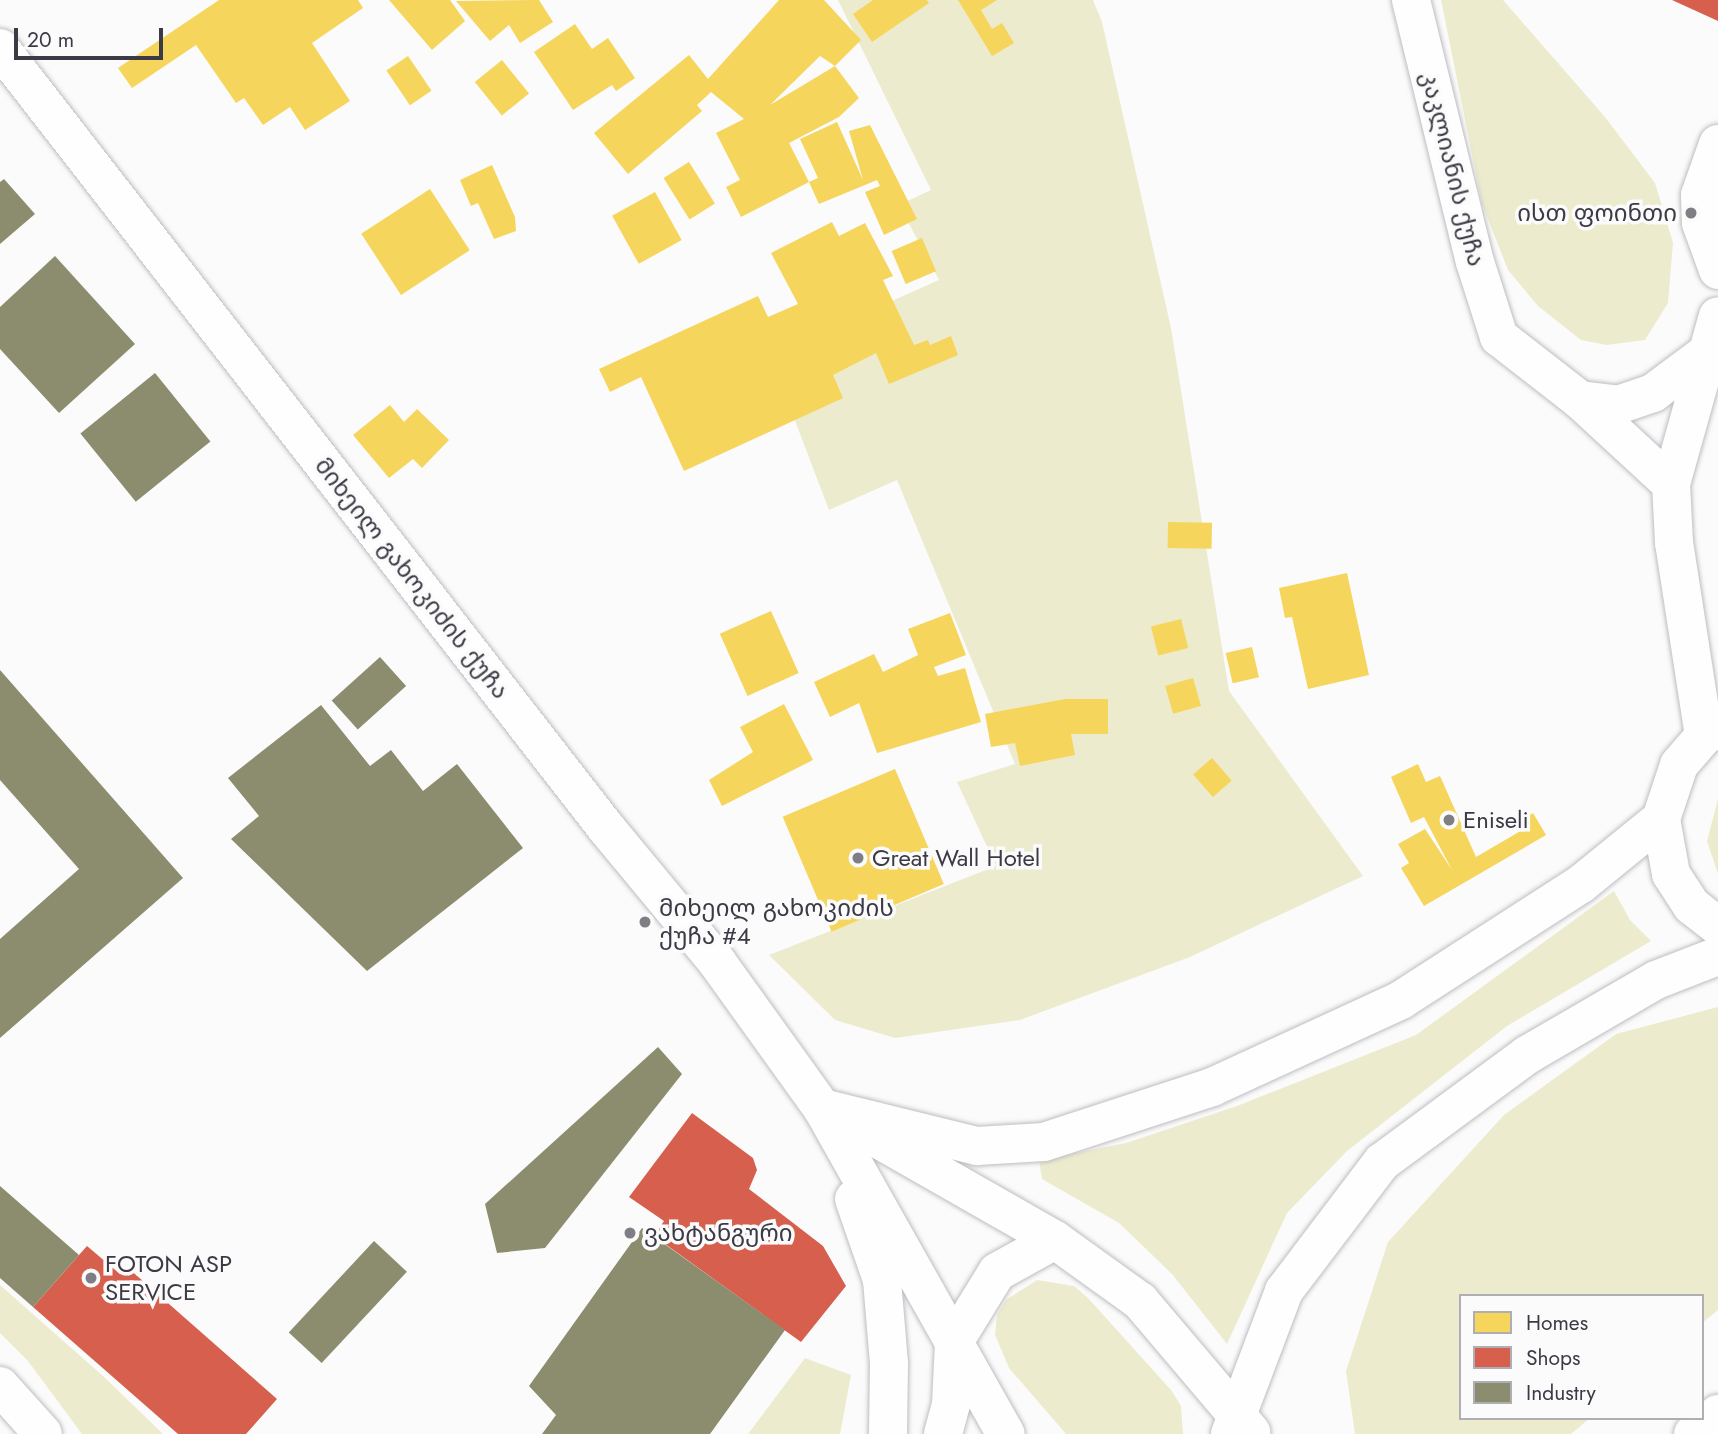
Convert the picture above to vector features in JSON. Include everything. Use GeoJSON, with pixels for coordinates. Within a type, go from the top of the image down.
{"type":"FeatureCollection","features":[{"type":"Feature","properties":{"kind":"main road","name":"კაკლიანის ქუჩა"},"geometry":{"type":"LineString","coordinates":[[1411,0],[1475,262],[1499,337],[1580,400]]}},
{"type":"Feature","properties":{"kind":"main road","name":"მიხეილ გახოკიძის ქუჩა"},"geometry":{"type":"LineString","coordinates":[[0,48],[607,829],[717,962],[822,1108]]}},
{"type":"Feature","properties":{"kind":"main road"},"geometry":{"type":"LineString","coordinates":[[1718,144],[1700,195],[1701,223],[1718,270]]}},
{"type":"Feature","properties":{"kind":"main road"},"geometry":{"type":"LineString","coordinates":[[1718,316],[1671,484],[1674,543],[1711,732],[1679,765],[1661,819],[1671,874],[1692,906],[1718,926]]}},
{"type":"Feature","properties":{"kind":"main road"},"geometry":{"type":"LineString","coordinates":[[1580,400],[1618,405],[1653,393],[1708,352]]}},
{"type":"Feature","properties":{"kind":"main road"},"geometry":{"type":"LineString","coordinates":[[1580,400],[1671,484]]}},
{"type":"Feature","properties":{"kind":"main road"},"geometry":{"type":"LineString","coordinates":[[822,1108],[977,1146],[1044,1142],[1212,1087],[1401,999],[1581,884],[1661,819]]}},
{"type":"Feature","properties":{"kind":"main road"},"geometry":{"type":"LineString","coordinates":[[1239,1428],[1284,1291],[1382,1163],[1527,1055],[1656,980],[1718,956]]}},
{"type":"Feature","properties":{"kind":"main road"},"geometry":{"type":"LineString","coordinates":[[822,1108],[1055,1240],[1140,1301],[1239,1428]]}},
{"type":"Feature","properties":{"kind":"main road"},"geometry":{"type":"LineString","coordinates":[[822,1108],[1006,1434]]}},
{"type":"Feature","properties":{"kind":"main road"},"geometry":{"type":"LineString","coordinates":[[822,1108],[881,1280],[890,1363],[888,1434]]}},
{"type":"Feature","properties":{"kind":"main road"},"geometry":{"type":"LineString","coordinates":[[943,1434],[951,1404],[954,1342],[998,1272],[1055,1240]]}},
{"type":"Feature","properties":{"kind":"main road"},"geometry":{"type":"LineString","coordinates":[[0,1386],[43,1434]]}},
{"type":"Feature","properties":{"kind":"main road"},"geometry":{"type":"LineString","coordinates":[[1693,1434],[1718,1415]]}},
{"type":"Feature","properties":{"kind":"shaded area"},"geometry":{"type":"Polygon","coordinates":[[[838,0],[1093,0],[1102,22],[1171,328],[1229,691],[1363,876],[1190,957],[1020,1020],[895,1038],[835,1020],[769,955],[996,866],[957,782],[1015,764],[897,480],[829,510],[770,355],[939,280],[899,205],[931,190],[838,0]]]}},
{"type":"Feature","properties":{"kind":"shaded area"},"geometry":{"type":"Polygon","coordinates":[[[1441,0],[1503,0],[1605,117],[1655,183],[1673,243],[1668,303],[1645,340],[1607,345],[1581,340],[1538,306],[1508,270],[1482,204],[1441,0]]]}},
{"type":"Feature","properties":{"kind":"shaded area"},"geometry":{"type":"Polygon","coordinates":[[[1718,799],[1718,874],[1707,841],[1718,799]]]}},
{"type":"Feature","properties":{"kind":"shaded area"},"geometry":{"type":"Polygon","coordinates":[[[1614,891],[1630,920],[1651,941],[1507,1026],[1347,1151],[1287,1213],[1227,1344],[1172,1274],[1119,1223],[1042,1179],[1039,1160],[1126,1143],[1237,1106],[1416,1035],[1614,891]]]}},
{"type":"Feature","properties":{"kind":"shaded area"},"geometry":{"type":"Polygon","coordinates":[[[1718,1007],[1718,1310],[1704,1321],[1704,1294],[1459,1294],[1459,1420],[1588,1420],[1571,1434],[1355,1434],[1346,1371],[1388,1242],[1504,1115],[1616,1034],[1718,1007]]]}},
{"type":"Feature","properties":{"kind":"shaded area"},"geometry":{"type":"Polygon","coordinates":[[[1037,1280],[1074,1286],[1088,1298],[1171,1390],[1181,1406],[1183,1434],[1066,1434],[1009,1368],[995,1335],[997,1315],[1006,1300],[1037,1280]]]}},
{"type":"Feature","properties":{"kind":"shaded area"},"geometry":{"type":"Polygon","coordinates":[[[0,1285],[103,1376],[163,1434],[82,1434],[28,1361],[0,1333],[0,1285]]]}},
{"type":"Feature","properties":{"kind":"shaded area"},"geometry":{"type":"Polygon","coordinates":[[[805,1358],[851,1375],[840,1434],[748,1434],[805,1358]]]}},
{"type":"Feature","properties":{"kind":"building: Homes"},"geometry":{"type":"Polygon","coordinates":[[[219,0],[358,0],[363,8],[312,43],[350,101],[305,130],[290,107],[263,125],[244,98],[236,103],[196,45],[132,88],[118,68],[219,0]]]}},
{"type":"Feature","properties":{"kind":"building: Homes"},"geometry":{"type":"Polygon","coordinates":[[[389,0],[450,0],[465,21],[432,50],[389,0]]]}},
{"type":"Feature","properties":{"kind":"building: Homes"},"geometry":{"type":"Polygon","coordinates":[[[539,0],[553,22],[520,43],[509,25],[490,41],[456,1],[539,0]]]}},
{"type":"Feature","properties":{"kind":"building: Homes"},"geometry":{"type":"Polygon","coordinates":[[[779,0],[824,0],[861,40],[835,66],[859,98],[839,117],[789,143],[809,182],[741,217],[726,187],[740,180],[716,133],[744,119],[711,92],[697,105],[702,111],[628,174],[594,133],[689,55],[708,79],[779,0]],[[820,56],[770,105],[835,66],[820,56]]]}},
{"type":"Feature","properties":{"kind":"building: Homes"},"geometry":{"type":"Polygon","coordinates":[[[873,0],[927,0],[929,3],[872,42],[853,14],[873,0]]]}},
{"type":"Feature","properties":{"kind":"building: Homes"},"geometry":{"type":"Polygon","coordinates":[[[958,0],[997,0],[981,10],[992,29],[1002,23],[1014,43],[992,56],[958,0]]]}},
{"type":"Feature","properties":{"kind":"building: Homes"},"geometry":{"type":"Polygon","coordinates":[[[575,24],[592,49],[608,38],[635,78],[616,91],[612,85],[573,110],[534,52],[575,24]]]}},
{"type":"Feature","properties":{"kind":"building: Homes"},"geometry":{"type":"Polygon","coordinates":[[[408,56],[431,91],[410,105],[386,71],[408,56]]]}},
{"type":"Feature","properties":{"kind":"building: Homes"},"geometry":{"type":"Polygon","coordinates":[[[502,60],[529,93],[502,115],[475,82],[502,60]]]}},
{"type":"Feature","properties":{"kind":"building: Homes"},"geometry":{"type":"Polygon","coordinates":[[[837,122],[863,180],[849,131],[870,125],[917,219],[884,235],[865,192],[880,186],[877,180],[819,204],[809,182],[818,178],[800,139],[837,122]]]}},
{"type":"Feature","properties":{"kind":"building: Homes"},"geometry":{"type":"Polygon","coordinates":[[[689,162],[715,204],[690,219],[664,178],[689,162]]]}},
{"type":"Feature","properties":{"kind":"building: Homes"},"geometry":{"type":"Polygon","coordinates":[[[492,165],[515,217],[516,231],[494,239],[478,203],[471,206],[460,180],[492,165]]]}},
{"type":"Feature","properties":{"kind":"building: Homes"},"geometry":{"type":"Polygon","coordinates":[[[430,189],[470,250],[401,295],[361,234],[430,189]]]}},
{"type":"Feature","properties":{"kind":"building: Homes"},"geometry":{"type":"Polygon","coordinates":[[[655,192],[682,240],[639,264],[612,216],[655,192]]]}},
{"type":"Feature","properties":{"kind":"building: Homes"},"geometry":{"type":"Polygon","coordinates":[[[832,222],[839,236],[865,223],[893,276],[883,280],[914,345],[928,340],[930,345],[951,336],[958,355],[889,384],[876,353],[833,375],[843,398],[684,471],[641,377],[610,392],[599,369],[758,296],[768,317],[798,304],[771,253],[832,222]]]}},
{"type":"Feature","properties":{"kind":"building: Homes"},"geometry":{"type":"Polygon","coordinates":[[[922,238],[936,271],[906,284],[892,251],[922,238]]]}},
{"type":"Feature","properties":{"kind":"building: Homes"},"geometry":{"type":"Polygon","coordinates":[[[390,405],[404,422],[417,409],[449,440],[422,468],[413,459],[389,478],[353,435],[390,405]]]}},
{"type":"Feature","properties":{"kind":"building: Homes"},"geometry":{"type":"Polygon","coordinates":[[[1168,522],[1212,523],[1212,549],[1168,548],[1168,522]]]}},
{"type":"Feature","properties":{"kind":"building: Homes"},"geometry":{"type":"Polygon","coordinates":[[[1347,573],[1369,675],[1308,689],[1292,617],[1285,618],[1279,588],[1347,573]]]}},
{"type":"Feature","properties":{"kind":"building: Homes"},"geometry":{"type":"Polygon","coordinates":[[[771,611],[799,673],[747,696],[720,634],[771,611]]]}},
{"type":"Feature","properties":{"kind":"building: Homes"},"geometry":{"type":"Polygon","coordinates":[[[950,613],[966,655],[934,667],[938,676],[965,668],[981,722],[877,753],[859,703],[830,717],[814,682],[874,654],[883,672],[918,655],[908,629],[950,613]]]}},
{"type":"Feature","properties":{"kind":"building: Homes"},"geometry":{"type":"Polygon","coordinates":[[[1181,619],[1188,648],[1158,656],[1151,626],[1181,619]]]}},
{"type":"Feature","properties":{"kind":"building: Homes"},"geometry":{"type":"Polygon","coordinates":[[[1252,647],[1259,677],[1233,683],[1226,653],[1252,647]]]}},
{"type":"Feature","properties":{"kind":"building: Homes"},"geometry":{"type":"Polygon","coordinates":[[[1193,678],[1201,706],[1173,714],[1165,686],[1193,678]]]}},
{"type":"Feature","properties":{"kind":"building: Homes"},"geometry":{"type":"Polygon","coordinates":[[[1065,699],[1108,699],[1108,734],[1071,734],[1075,755],[1020,766],[1015,743],[991,747],[985,714],[1065,699]]]}},
{"type":"Feature","properties":{"kind":"building: Homes"},"geometry":{"type":"Polygon","coordinates":[[[784,704],[813,760],[722,806],[709,780],[753,752],[740,727],[784,704]]]}},
{"type":"Feature","properties":{"kind":"building: Homes"},"geometry":{"type":"Polygon","coordinates":[[[1212,758],[1232,781],[1213,797],[1193,774],[1212,758]]]}},
{"type":"Feature","properties":{"kind":"building: Homes"},"geometry":{"type":"Polygon","coordinates":[[[1418,764],[1426,782],[1440,776],[1476,857],[1524,829],[1519,821],[1533,813],[1546,835],[1424,906],[1401,868],[1409,863],[1398,844],[1425,829],[1452,870],[1424,817],[1411,823],[1391,777],[1418,764]]]}},
{"type":"Feature","properties":{"kind":"building: Homes"},"geometry":{"type":"Polygon","coordinates":[[[895,769],[944,884],[832,932],[783,817],[895,769]]]}},
{"type":"Feature","properties":{"kind":"building: Shops"},"geometry":{"type":"Polygon","coordinates":[[[1672,0],[1718,0],[1718,21],[1672,0]]]}},
{"type":"Feature","properties":{"kind":"building: Shops"},"geometry":{"type":"Polygon","coordinates":[[[692,1113],[753,1158],[757,1170],[749,1189],[823,1246],[846,1286],[801,1342],[654,1236],[664,1221],[629,1197],[692,1113]]]}},
{"type":"Feature","properties":{"kind":"building: Shops"},"geometry":{"type":"Polygon","coordinates":[[[87,1246],[120,1274],[127,1267],[277,1399],[246,1434],[178,1434],[33,1307],[87,1246]]]}},
{"type":"Feature","properties":{"kind":"building: Industry"},"geometry":{"type":"Polygon","coordinates":[[[4,179],[35,214],[0,244],[0,182],[4,179]]]}},
{"type":"Feature","properties":{"kind":"building: Industry"},"geometry":{"type":"Polygon","coordinates":[[[55,256],[135,344],[59,413],[0,349],[0,307],[55,256]]]}},
{"type":"Feature","properties":{"kind":"building: Industry"},"geometry":{"type":"Polygon","coordinates":[[[155,373],[210,441],[136,502],[80,433],[155,373]]]}},
{"type":"Feature","properties":{"kind":"building: Industry"},"geometry":{"type":"Polygon","coordinates":[[[380,657],[406,686],[358,729],[332,700],[380,657]]]}},
{"type":"Feature","properties":{"kind":"building: Industry"},"geometry":{"type":"Polygon","coordinates":[[[0,670],[183,878],[0,1038],[0,939],[79,869],[0,780],[0,670]]]}},
{"type":"Feature","properties":{"kind":"building: Industry"},"geometry":{"type":"Polygon","coordinates":[[[321,705],[370,766],[391,750],[423,791],[457,764],[523,848],[367,971],[231,839],[259,816],[228,778],[321,705]]]}},
{"type":"Feature","properties":{"kind":"building: Industry"},"geometry":{"type":"Polygon","coordinates":[[[658,1047],[682,1074],[545,1248],[497,1253],[485,1204],[658,1047]]]}},
{"type":"Feature","properties":{"kind":"building: Industry"},"geometry":{"type":"Polygon","coordinates":[[[0,1186],[79,1255],[33,1307],[0,1278],[0,1186]]]}},
{"type":"Feature","properties":{"kind":"building: Industry"},"geometry":{"type":"Polygon","coordinates":[[[642,1228],[785,1330],[710,1434],[542,1434],[556,1415],[529,1386],[642,1228]]]}},
{"type":"Feature","properties":{"kind":"building: Industry"},"geometry":{"type":"Polygon","coordinates":[[[374,1241],[407,1272],[322,1363],[289,1332],[374,1241]]]}},
{"type":"Feature","properties":{"kind":"place","name":"ისთ ფოინთი"},"geometry":{"type":"Point","coordinates":[1691,213]}},
{"type":"Feature","properties":{"kind":"place","name":"Eniseli"},"geometry":{"type":"Point","coordinates":[1449,820]}},
{"type":"Feature","properties":{"kind":"place","name":"Great Wall Hotel"},"geometry":{"type":"Point","coordinates":[858,858]}},
{"type":"Feature","properties":{"kind":"place","name":"მიხეილ გახოკიძის ქუჩა #4"},"geometry":{"type":"Point","coordinates":[645,922]}},
{"type":"Feature","properties":{"kind":"place","name":"ვახტანგური"},"geometry":{"type":"Point","coordinates":[630,1233]}},
{"type":"Feature","properties":{"kind":"place","name":"FOTON ASP SERVICE"},"geometry":{"type":"Point","coordinates":[91,1278]}}]}
